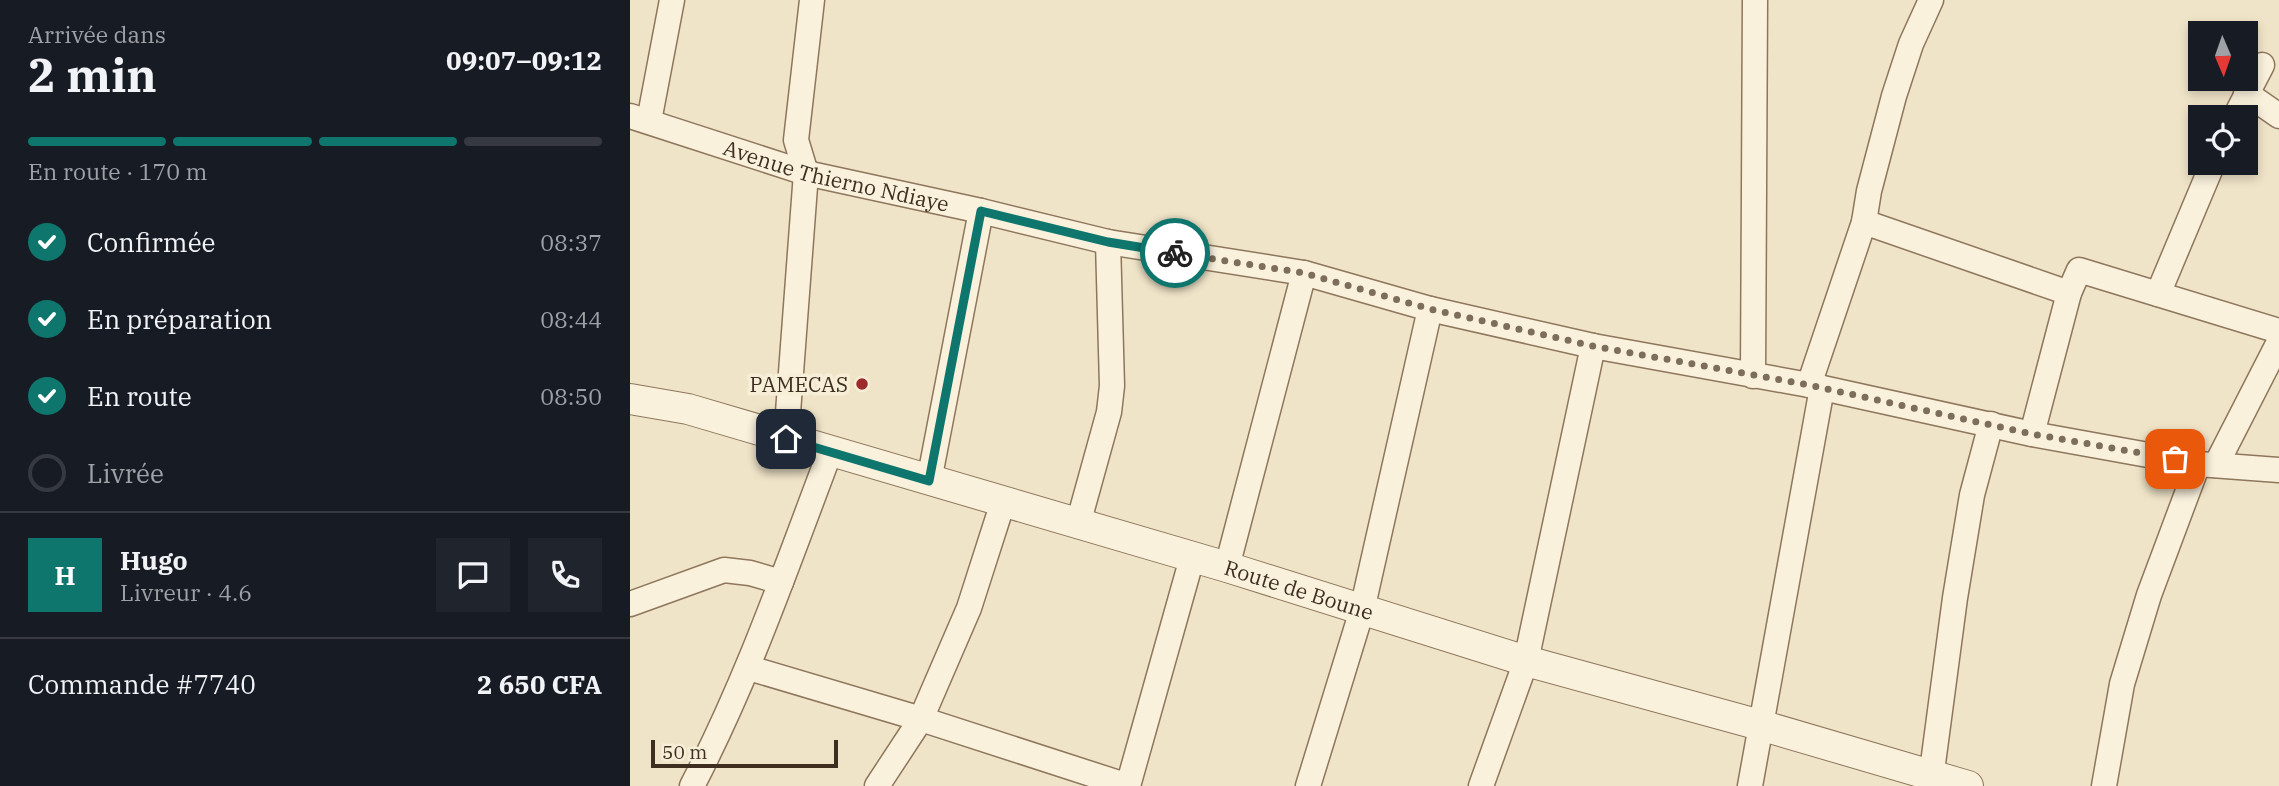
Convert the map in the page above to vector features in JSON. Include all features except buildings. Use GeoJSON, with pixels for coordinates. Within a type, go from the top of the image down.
{"type":"FeatureCollection","features":[{"type":"Feature","properties":{"kind":"street"},"geometry":{"type":"LineString","coordinates":[[639,118],[672,0]]}},
{"type":"Feature","properties":{"kind":"street"},"geometry":{"type":"LineString","coordinates":[[786,439],[806,173],[796,140],[812,0]]}},
{"type":"Feature","properties":{"kind":"street"},"geometry":{"type":"LineString","coordinates":[[1753,376],[1755,0]]}},
{"type":"Feature","properties":{"kind":"street"},"geometry":{"type":"LineString","coordinates":[[1750,786],[1816,386],[1864,222],[1869,191],[1894,96],[1911,44],[1931,0]]}},
{"type":"Feature","properties":{"kind":"street"},"geometry":{"type":"LineString","coordinates":[[2240,105],[2262,65]]}},
{"type":"Feature","properties":{"kind":"street"},"geometry":{"type":"LineString","coordinates":[[2246,93],[2279,116]]}},
{"type":"Feature","properties":{"kind":"street","name":"Avenue Thierno Ndiaye"},"geometry":{"type":"LineString","coordinates":[[639,118],[806,173],[1108,242],[1304,273],[1430,309],[1593,346],[1816,386],[2032,434],[2207,464],[2279,470]]}},
{"type":"Feature","properties":{"kind":"street"},"geometry":{"type":"LineString","coordinates":[[2158,294],[2208,175]]}},
{"type":"Feature","properties":{"kind":"street"},"geometry":{"type":"LineString","coordinates":[[929,481],[981,211]]}},
{"type":"Feature","properties":{"kind":"street"},"geometry":{"type":"LineString","coordinates":[[1864,222],[2068,293]]}},
{"type":"Feature","properties":{"kind":"street"},"geometry":{"type":"LineString","coordinates":[[1078,524],[1109,412],[1112,386],[1108,242]]}},
{"type":"Feature","properties":{"kind":"street"},"geometry":{"type":"LineString","coordinates":[[2032,434],[2068,293],[2079,271],[2279,331]]}},
{"type":"Feature","properties":{"kind":"street"},"geometry":{"type":"LineString","coordinates":[[1227,567],[1304,273]]}},
{"type":"Feature","properties":{"kind":"street"},"geometry":{"type":"LineString","coordinates":[[1308,786],[1362,610],[1430,309]]}},
{"type":"Feature","properties":{"kind":"street"},"geometry":{"type":"LineString","coordinates":[[2104,786],[2122,684],[2149,595],[2207,464],[2279,342]]}},
{"type":"Feature","properties":{"kind":"street"},"geometry":{"type":"LineString","coordinates":[[1481,786],[1526,661],[1593,346]]}},
{"type":"Feature","properties":{"kind":"street","name":"Route de Boune"},"geometry":{"type":"LineString","coordinates":[[630,399],[688,410],[1227,567],[1526,661],[1760,725],[1931,781],[1968,786]]}},
{"type":"Feature","properties":{"kind":"street"},"geometry":{"type":"LineString","coordinates":[[1931,781],[1955,598],[1972,495],[1991,424]]}},
{"type":"Feature","properties":{"kind":"street"},"geometry":{"type":"LineString","coordinates":[[692,786],[720,733],[749,668],[830,452]]}},
{"type":"Feature","properties":{"kind":"street"},"geometry":{"type":"LineString","coordinates":[[877,786],[921,719],[970,608],[1003,502]]}},
{"type":"Feature","properties":{"kind":"street"},"geometry":{"type":"LineString","coordinates":[[749,668],[921,719],[1128,786],[1192,558]]}},
{"type":"Feature","properties":{"kind":"street"},"geometry":{"type":"LineString","coordinates":[[630,604],[724,570],[750,573],[780,582]]}},
{"type":"Feature","properties":{"kind":"way so far"},"geometry":{"type":"LineString","coordinates":[[1175,253],[1304,273],[1430,309],[1593,346],[1809,385],[2032,434],[2175,459]]}},
{"type":"Feature","properties":{"kind":"place","name":"PAMECAS"},"geometry":{"type":"Point","coordinates":[862,384]}},
{"type":"Feature","properties":{"kind":"route"},"geometry":{"type":"LineString","coordinates":[[786,439],[929,481],[981,211],[1108,242],[1175,253]]}}]}
